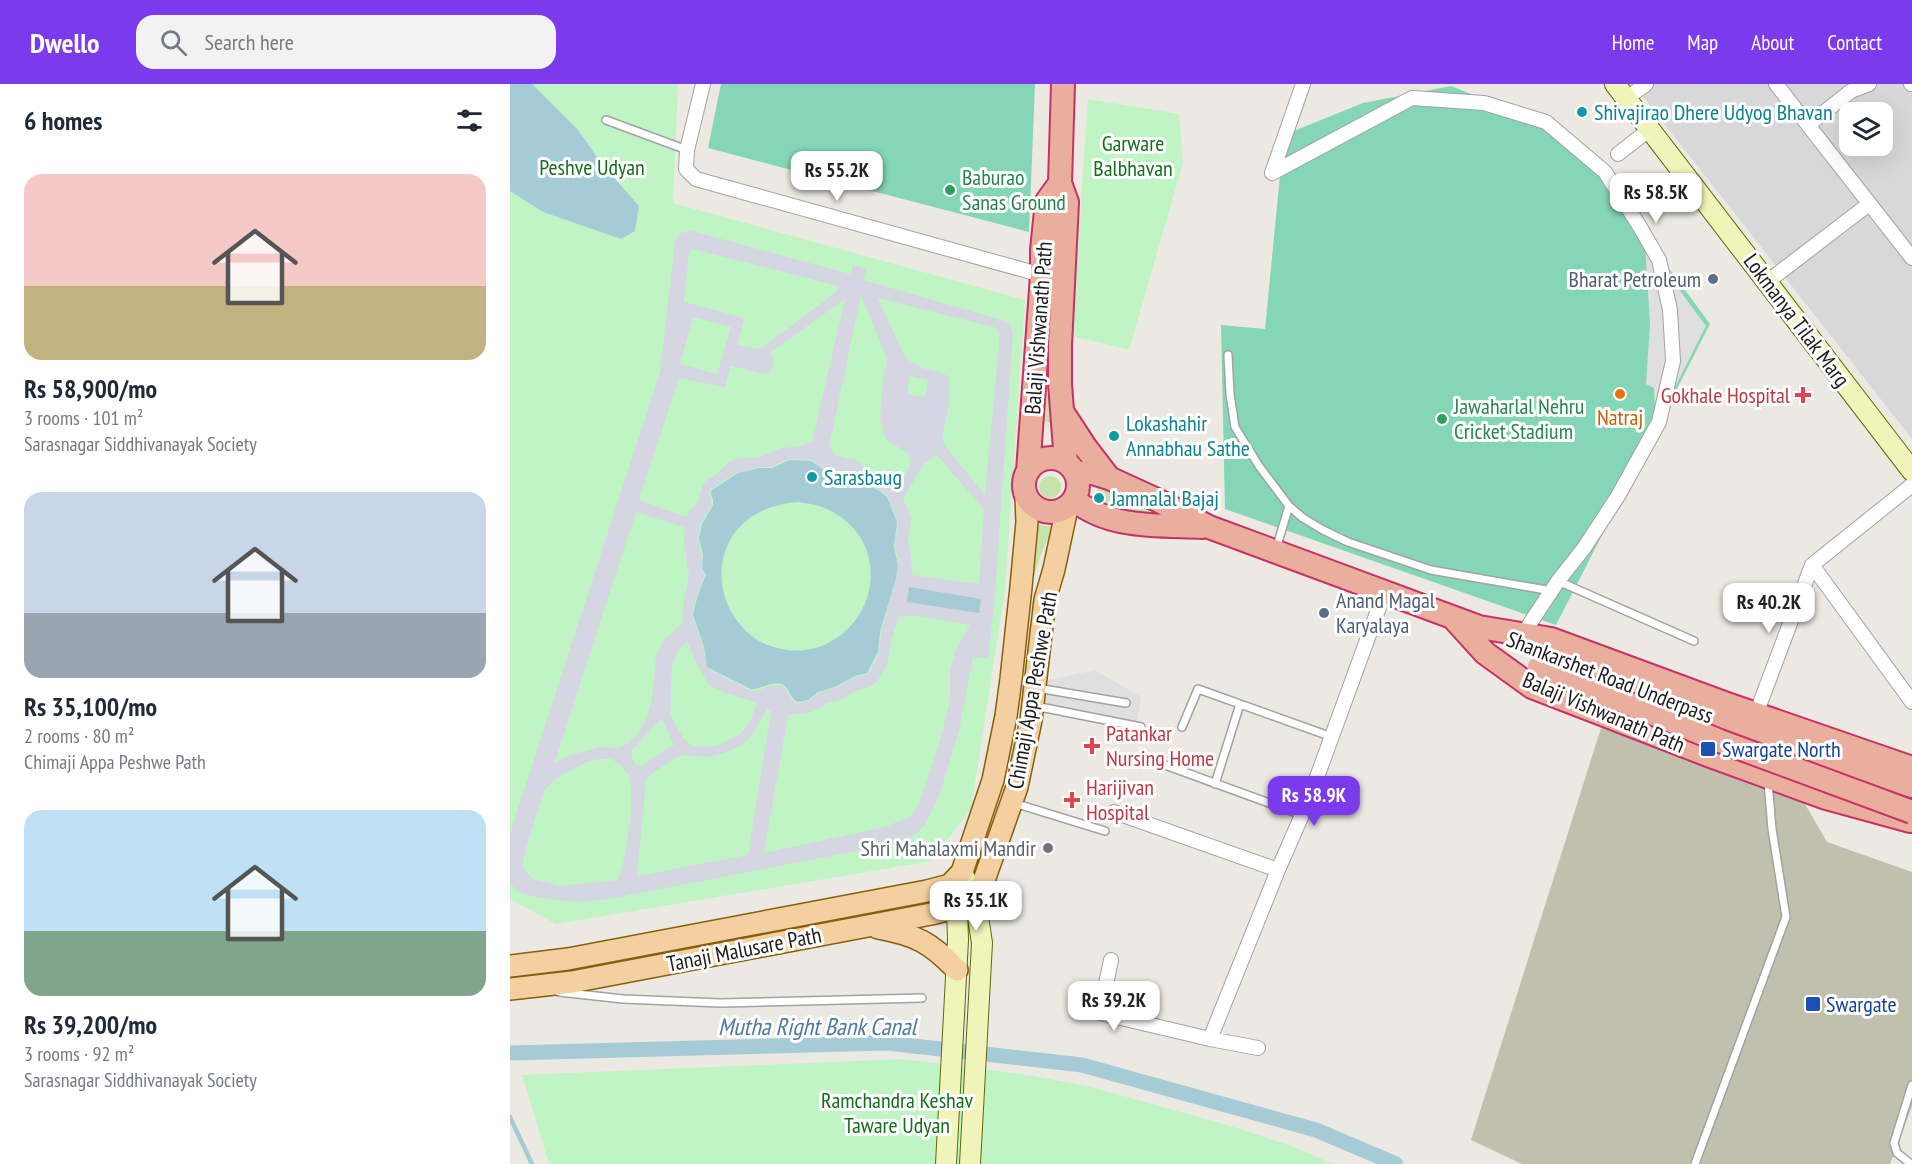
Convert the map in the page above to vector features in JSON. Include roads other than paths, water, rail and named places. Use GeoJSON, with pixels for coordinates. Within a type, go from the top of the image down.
{"type":"FeatureCollection","features":[{"type":"Feature","properties":{"kind":"highway"},"geometry":{"type":"LineString","coordinates":[[1060,183],[1063,84]]}},
{"type":"Feature","properties":{"kind":"highway","name":"Balaji Vishwanath Path"},"geometry":{"type":"LineString","coordinates":[[1026,495],[1024,483],[1028,471],[1047,201],[1060,183]]}},
{"type":"Feature","properties":{"kind":"highway","name":"Balaji Vishwanath Path"},"geometry":{"type":"LineString","coordinates":[[1060,183],[1067,202],[1060,345],[1062,411],[1071,467],[1078,490],[1071,504],[1115,521],[1209,527]]}},
{"type":"Feature","properties":{"kind":"highway"},"geometry":{"type":"LineString","coordinates":[[1062,411],[1109,478]]}},
{"type":"Feature","properties":{"kind":"highway","name":"Balaji Vishwanath Path"},"geometry":{"type":"LineString","coordinates":[[1028,471],[1042,460],[1051,459],[1109,478],[1209,527],[1479,627],[1551,639],[1912,768]]}},
{"type":"Feature","properties":{"kind":"highway"},"geometry":{"type":"LineString","coordinates":[[1026,495],[1039,510],[1048,512],[1058,512],[1071,504]]}},
{"type":"Feature","properties":{"kind":"highway","name":"Balaji Vishwanath Path"},"geometry":{"type":"LineString","coordinates":[[1452,616],[1485,653],[1532,687],[1767,777],[1827,798],[1912,821]]}},
{"type":"Feature","properties":{"kind":"highway","name":"Shankarshet Road Underpass"},"geometry":{"type":"LineString","coordinates":[[1479,627],[1721,719],[1912,786]]}},
{"type":"Feature","properties":{"kind":"highway"},"geometry":{"type":"LineString","coordinates":[[1485,653],[1539,667],[1720,741],[1912,812]]}},
{"type":"Feature","properties":{"kind":"main road","name":"Lokmanya Tilak Marg"},"geometry":{"type":"LineString","coordinates":[[1621,91],[1912,471]]}},
{"type":"Feature","properties":{"kind":"main road","name":"Chimaji Appa Peshwe Path"},"geometry":{"type":"LineString","coordinates":[[970,1164],[982,943],[956,878],[993,780],[1006,716],[1022,587],[1027,522],[1026,495]]}},
{"type":"Feature","properties":{"kind":"main road","name":"Chimaji Appa Peshwe Path"},"geometry":{"type":"LineString","coordinates":[[946,1164],[957,976],[966,906],[1012,802],[1019,777],[1034,696],[1045,600],[1071,504]]}},
{"type":"Feature","properties":{"kind":"main road","name":"Tanaji Malusare Path"},"geometry":{"type":"LineString","coordinates":[[511,966],[568,959],[915,893],[956,878]]}},
{"type":"Feature","properties":{"kind":"main road","name":"Tanaji Malusare Path"},"geometry":{"type":"LineString","coordinates":[[517,989],[584,980],[966,906]]}},
{"type":"Feature","properties":{"kind":"main road"},"geometry":{"type":"LineString","coordinates":[[866,926],[902,933],[922,940],[940,952],[957,976]]}},
{"type":"Feature","properties":{"kind":"street"},"geometry":{"type":"LineString","coordinates":[[703,84],[687,150],[686,169],[696,179],[1042,275]]}},
{"type":"Feature","properties":{"kind":"street"},"geometry":{"type":"LineString","coordinates":[[1303,84],[1272,173],[1412,98],[1484,103],[1546,122],[1605,172],[1659,260],[1670,310],[1673,361],[1659,422],[1618,496],[1523,634]]}},
{"type":"Feature","properties":{"kind":"street"},"geometry":{"type":"LineString","coordinates":[[1621,91],[1646,84]]}},
{"type":"Feature","properties":{"kind":"street"},"geometry":{"type":"LineString","coordinates":[[1776,84],[1912,258]]}},
{"type":"Feature","properties":{"kind":"street"},"geometry":{"type":"LineString","coordinates":[[1808,125],[1851,91],[1869,84]]}},
{"type":"Feature","properties":{"kind":"street"},"geometry":{"type":"LineString","coordinates":[[1618,154],[1650,129]]}},
{"type":"Feature","properties":{"kind":"street"},"geometry":{"type":"LineString","coordinates":[[1767,282],[1869,204]]}},
{"type":"Feature","properties":{"kind":"street"},"geometry":{"type":"LineString","coordinates":[[1756,714],[1812,565],[1912,485]]}},
{"type":"Feature","properties":{"kind":"street"},"geometry":{"type":"LineString","coordinates":[[1812,565],[1912,702]]}},
{"type":"Feature","properties":{"kind":"street"},"geometry":{"type":"LineString","coordinates":[[1210,1039],[1302,815],[1385,591]]}},
{"type":"Feature","properties":{"kind":"street"},"geometry":{"type":"LineString","coordinates":[[1114,812],[1278,870]]}},
{"type":"Feature","properties":{"kind":"street"},"geometry":{"type":"LineString","coordinates":[[1111,960],[1100,1013],[1258,1048]]}},
{"type":"Feature","properties":{"kind":"lane"},"geometry":{"type":"LineString","coordinates":[[606,120],[687,150]]}},
{"type":"Feature","properties":{"kind":"lane"},"geometry":{"type":"LineString","coordinates":[[1228,355],[1235,427],[1259,466],[1289,506],[1303,518],[1348,542],[1431,570],[1555,586],[1694,641]]}},
{"type":"Feature","properties":{"kind":"lane"},"geometry":{"type":"LineString","coordinates":[[1275,551],[1289,506]]}},
{"type":"Feature","properties":{"kind":"lane"},"geometry":{"type":"LineString","coordinates":[[1182,727],[1198,689],[1332,737]]}},
{"type":"Feature","properties":{"kind":"lane"},"geometry":{"type":"LineString","coordinates":[[1034,696],[1126,703]]}},
{"type":"Feature","properties":{"kind":"lane"},"geometry":{"type":"LineString","coordinates":[[1034,696],[1141,727]]}},
{"type":"Feature","properties":{"kind":"lane"},"geometry":{"type":"LineString","coordinates":[[1215,784],[1240,704]]}},
{"type":"Feature","properties":{"kind":"lane"},"geometry":{"type":"LineString","coordinates":[[1154,761],[1302,815]]}},
{"type":"Feature","properties":{"kind":"lane"},"geometry":{"type":"LineString","coordinates":[[1695,1164],[1786,917],[1772,828],[1767,777]]}},
{"type":"Feature","properties":{"kind":"lane"},"geometry":{"type":"LineString","coordinates":[[1012,802],[1105,831]]}},
{"type":"Feature","properties":{"kind":"lane"},"geometry":{"type":"LineString","coordinates":[[517,989],[623,999],[720,1003],[922,998]]}},
{"type":"Feature","properties":{"kind":"lane"},"geometry":{"type":"LineString","coordinates":[[1911,1164],[1897,1153],[1894,1143],[1912,1085]]}},
{"type":"Feature","properties":{"kind":"water"},"geometry":{"type":"Polygon","coordinates":[[[510,84],[532,84],[578,130],[602,164],[639,206],[635,231],[621,239],[543,212],[510,191],[510,84]]]}},
{"type":"Feature","properties":{"kind":"water"},"geometry":{"type":"Polygon","coordinates":[[[790,460],[811,461],[827,472],[851,472],[862,483],[887,497],[897,522],[894,547],[898,565],[896,578],[880,632],[878,652],[867,673],[818,692],[808,700],[797,702],[787,688],[781,684],[751,689],[707,667],[704,647],[693,615],[706,575],[702,568],[703,555],[699,538],[702,524],[713,505],[712,490],[738,473],[772,468],[790,460]],[[799,502],[772,507],[748,519],[731,539],[725,552],[721,575],[730,610],[751,636],[777,648],[793,651],[819,647],[845,632],[857,618],[866,601],[870,583],[870,565],[866,548],[856,532],[832,512],[822,507],[799,502]]]}},
{"type":"Feature","properties":{"kind":"water"},"geometry":{"type":"Polygon","coordinates":[[[909,587],[981,599],[979,613],[907,602],[909,587]]]}},
{"type":"Feature","properties":{"kind":"waterway","name":"Mutha Right Bank Canal"},"geometry":{"type":"LineString","coordinates":[[510,1053],[887,1043],[1082,1065],[1316,1130],[1396,1164]]}},
{"type":"Feature","properties":{"kind":"waterway"},"geometry":{"type":"LineString","coordinates":[[510,1117],[532,1164]]}},
{"type":"Feature","properties":{"kind":"place","name":"Shivajirao Dhere Udyog Bhavan"},"geometry":{"type":"Point","coordinates":[1582,112]}},
{"type":"Feature","properties":{"kind":"place","name":"Baburao Sanas Ground"},"geometry":{"type":"Point","coordinates":[950,190]}},
{"type":"Feature","properties":{"kind":"place","name":"Bharat Petroleum"},"geometry":{"type":"Point","coordinates":[1713,279]}},
{"type":"Feature","properties":{"kind":"place","name":"Natraj"},"geometry":{"type":"Point","coordinates":[1620,394]}},
{"type":"Feature","properties":{"kind":"place","name":"Gokhale Hospital"},"geometry":{"type":"Point","coordinates":[1803,395]}},
{"type":"Feature","properties":{"kind":"place","name":"Jawaharlal Nehru Cricket Stadium"},"geometry":{"type":"Point","coordinates":[1442,419]}},
{"type":"Feature","properties":{"kind":"place","name":"Lokashahir Annabhau Sathe"},"geometry":{"type":"Point","coordinates":[1114,436]}},
{"type":"Feature","properties":{"kind":"place","name":"Sarasbaug"},"geometry":{"type":"Point","coordinates":[812,477]}},
{"type":"Feature","properties":{"kind":"place","name":"Jamnalal Bajaj"},"geometry":{"type":"Point","coordinates":[1099,498]}},
{"type":"Feature","properties":{"kind":"place","name":"Anand Magal Karyalaya"},"geometry":{"type":"Point","coordinates":[1324,613]}},
{"type":"Feature","properties":{"kind":"place","name":"Patankar Nursing Home"},"geometry":{"type":"Point","coordinates":[1092,746]}},
{"type":"Feature","properties":{"kind":"place","name":"Swargate North"},"geometry":{"type":"Point","coordinates":[1708,749]}},
{"type":"Feature","properties":{"kind":"place","name":"Harijivan Hospital"},"geometry":{"type":"Point","coordinates":[1072,800]}},
{"type":"Feature","properties":{"kind":"place","name":"Shri Mahalaxmi Mandir"},"geometry":{"type":"Point","coordinates":[1048,848]}},
{"type":"Feature","properties":{"kind":"place","name":"Swargate"},"geometry":{"type":"Point","coordinates":[1813,1004]}},
{"type":"Feature","properties":{"kind":"park label","name":"Garware Balbhavan"},"geometry":{"type":"Point","coordinates":[1133,156]}},
{"type":"Feature","properties":{"kind":"park label","name":"Peshve Udyan"},"geometry":{"type":"Point","coordinates":[592,167]}},
{"type":"Feature","properties":{"kind":"park label","name":"Ramchandra Keshav Taware Udyan"},"geometry":{"type":"Point","coordinates":[897,1112]}}]}
